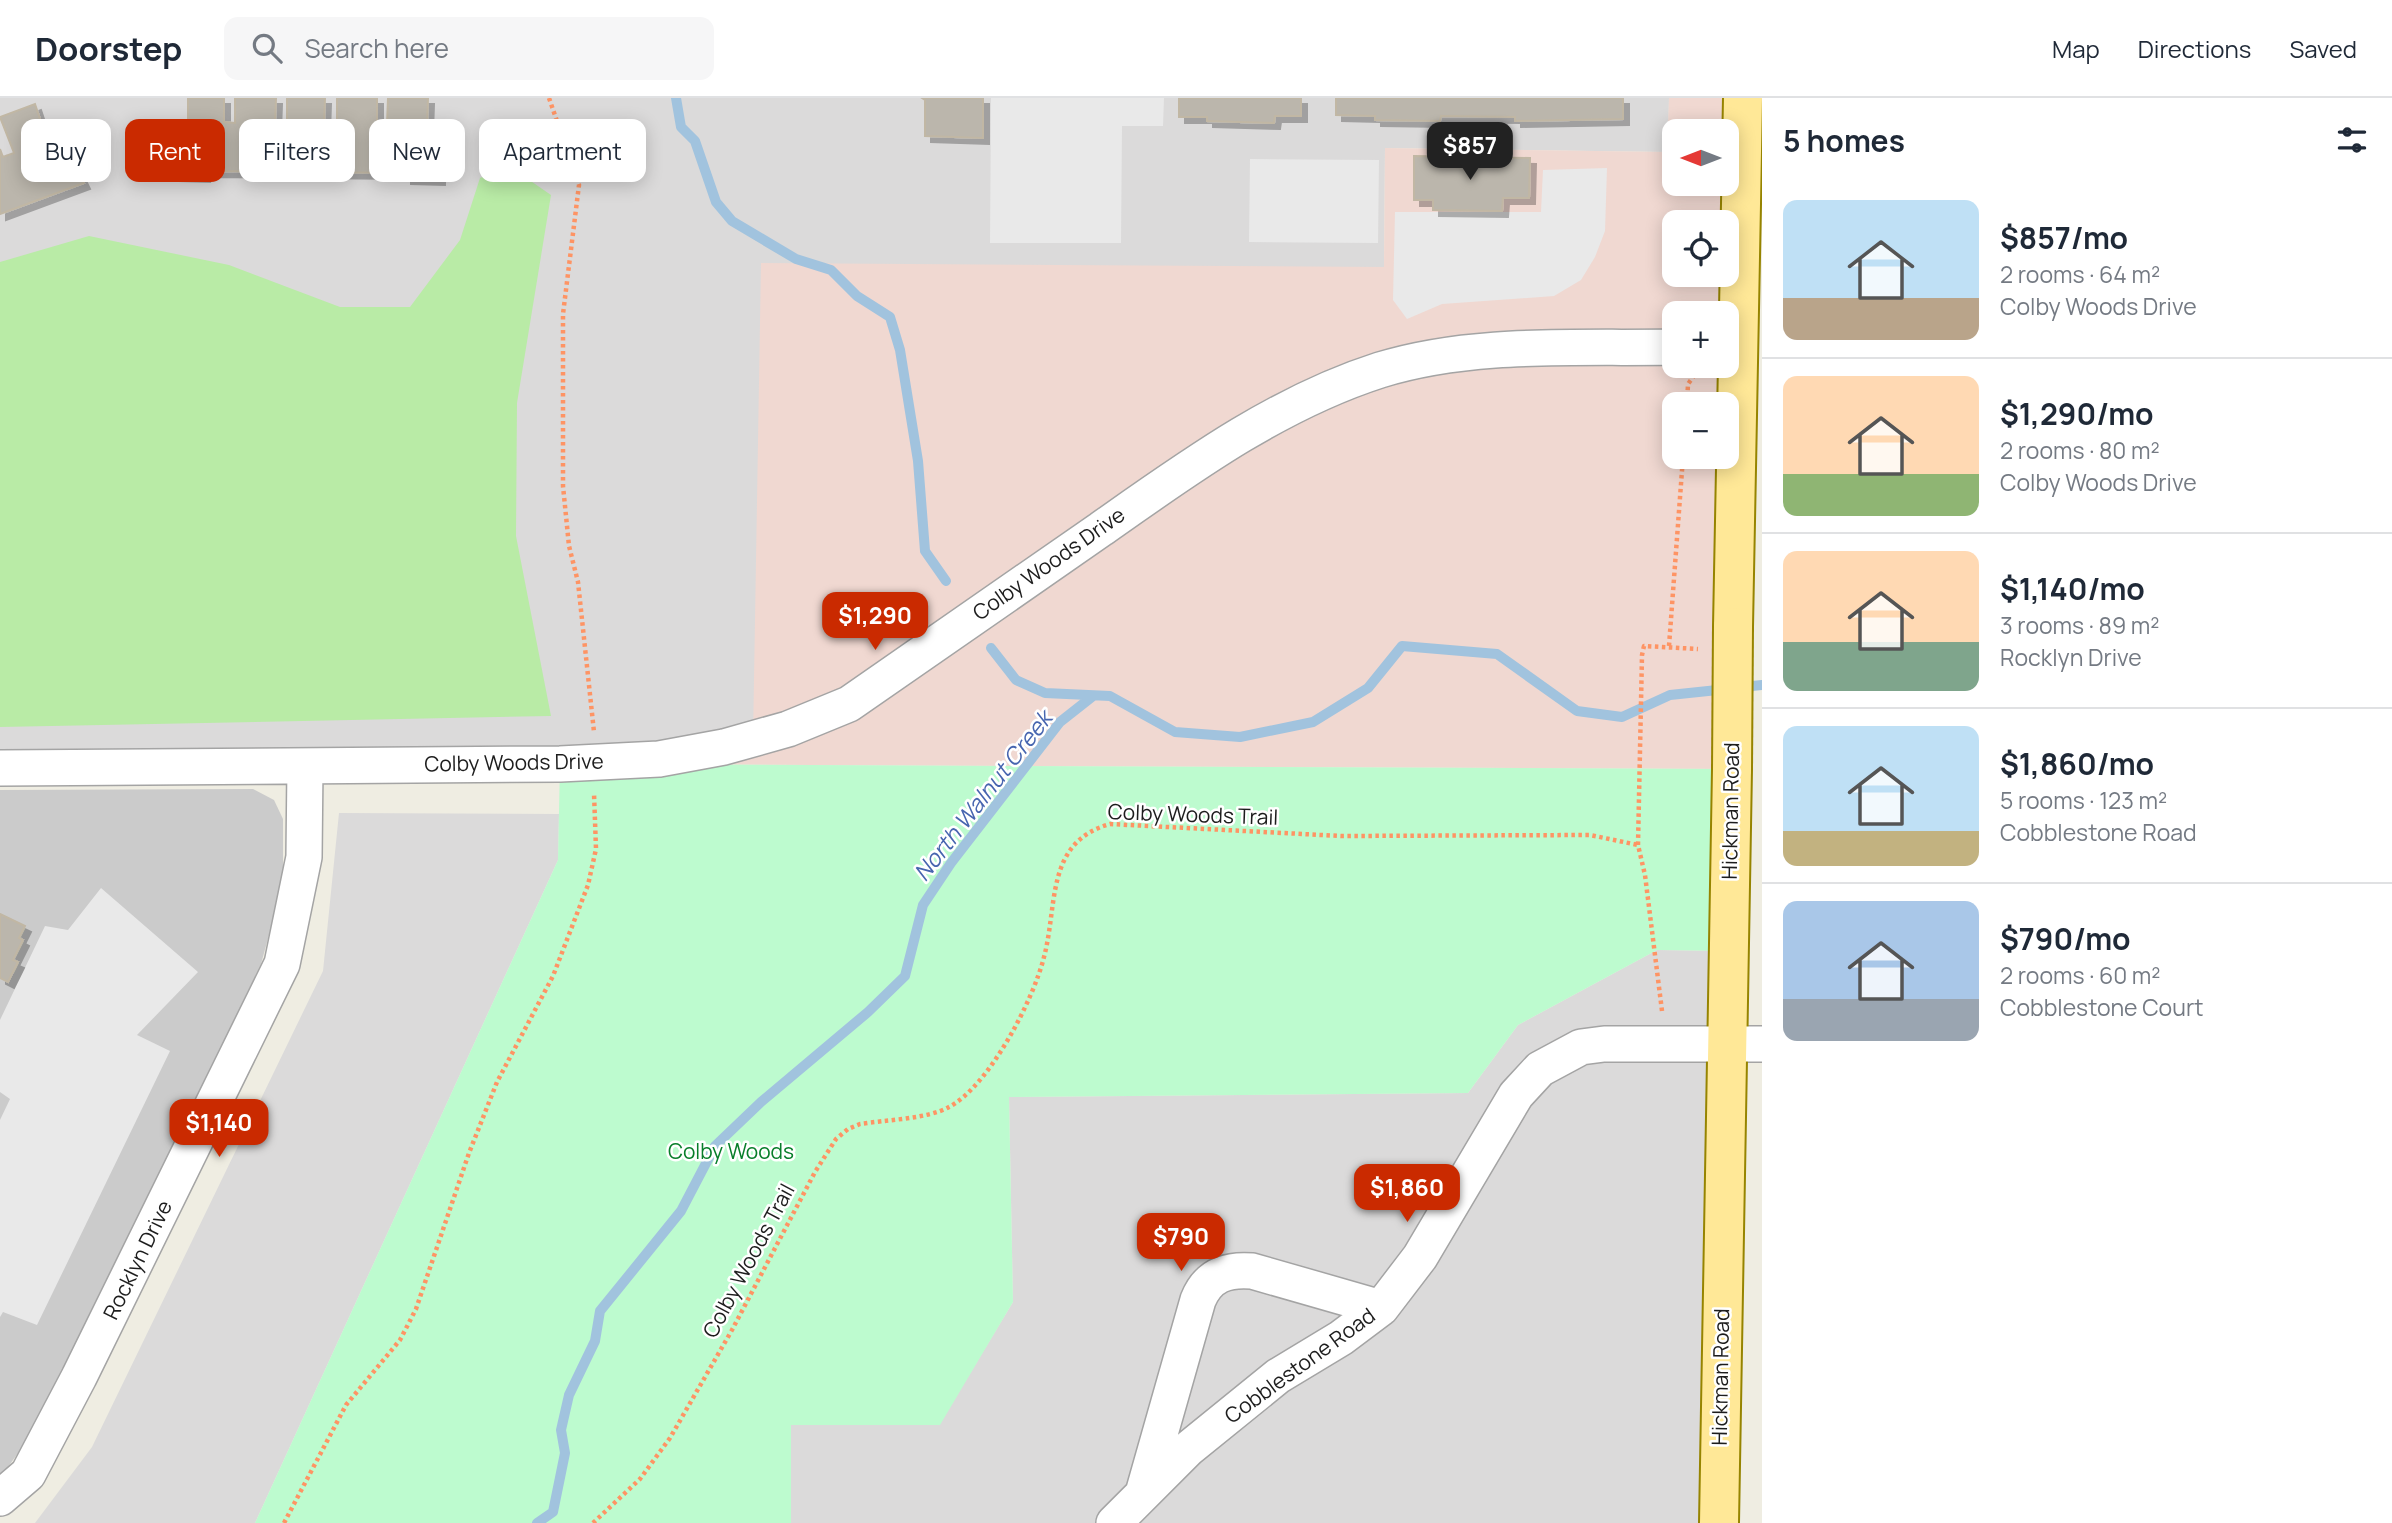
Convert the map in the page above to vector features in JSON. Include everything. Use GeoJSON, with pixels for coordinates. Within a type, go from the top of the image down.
{"type":"FeatureCollection","features":[{"type":"Feature","properties":{"kind":"main road","name":"Hickman Road"},"geometry":{"type":"LineString","coordinates":[[1719,1523],[1744,1044],[1732,769],[1733,627],[1742,346],[1743,98]]}},
{"type":"Feature","properties":{"kind":"street","name":"Colby Woods Drive"},"geometry":{"type":"LineString","coordinates":[[0,768],[595,762],[659,759],[724,747],[788,729],[849,704],[1194,464],[1281,411],[1330,388],[1383,370],[1461,355],[1524,349],[1662,358]]}},
{"type":"Feature","properties":{"kind":"street","name":"Rocklyn Drive"},"geometry":{"type":"LineString","coordinates":[[0,1498],[28,1474],[85,1365],[282,964],[304,857],[305,766]]}},
{"type":"Feature","properties":{"kind":"street","name":"Cobblestone Road"},"geometry":{"type":"LineString","coordinates":[[1114,1523],[1188,1449],[1278,1376],[1341,1338],[1381,1308],[1420,1257],[1516,1095],[1540,1069],[1581,1047],[1604,1044],[1744,1044]]}},
{"type":"Feature","properties":{"kind":"street"},"geometry":{"type":"LineString","coordinates":[[1142,1495],[1198,1300],[1215,1277],[1232,1270],[1252,1271],[1381,1308]]}},
{"type":"Feature","properties":{"kind":"path"},"geometry":{"type":"LineString","coordinates":[[284,1523],[346,1405],[400,1340],[416,1308],[469,1153],[497,1082],[553,975],[588,885],[596,849],[592,696],[584,661],[578,582],[567,534],[563,486],[563,314],[579,185],[549,98]]}},
{"type":"Feature","properties":{"kind":"path"},"geometry":{"type":"LineString","coordinates":[[1667,1044],[1645,875],[1638,845],[1642,655],[1644,646],[1670,646],[1682,469]]}},
{"type":"Feature","properties":{"kind":"path","name":"Colby Woods Trail"},"geometry":{"type":"LineString","coordinates":[[593,1523],[640,1479],[670,1438],[732,1330],[808,1183],[836,1139],[848,1129],[860,1124],[946,1109],[964,1098],[997,1058],[1044,957],[1062,861],[1090,830],[1110,824],[1341,836],[1590,835],[1638,845]]}},
{"type":"Feature","properties":{"kind":"shaded area"},"geometry":{"type":"Polygon","coordinates":[[[0,98],[1669,98],[1669,119],[1662,119],[1662,152],[1385,148],[1384,267],[753,739],[724,747],[0,768],[0,98]]]}},
{"type":"Feature","properties":{"kind":"shaded area"},"geometry":{"type":"Polygon","coordinates":[[[991,98],[1164,98],[1163,126],[1122,126],[1121,243],[990,243],[991,98]]]}},
{"type":"Feature","properties":{"kind":"shaded area"},"geometry":{"type":"Polygon","coordinates":[[[1669,98],[1743,98],[1739,342],[1739,301],[1662,301],[1662,378],[1738,378],[1738,392],[1662,392],[1662,469],[1737,469],[1732,769],[560,764],[753,739],[761,263],[1384,267],[1385,148],[1662,152],[1662,196],[1740,196],[1740,119],[1668,119],[1669,98]]]}},
{"type":"Feature","properties":{"kind":"shaded area"},"geometry":{"type":"Polygon","coordinates":[[[1250,159],[1379,160],[1378,243],[1249,242],[1250,159]]]}},
{"type":"Feature","properties":{"kind":"shaded area"},"geometry":{"type":"Polygon","coordinates":[[[1607,168],[1605,231],[1595,257],[1581,280],[1554,296],[1442,304],[1407,319],[1393,300],[1395,212],[1541,212],[1543,170],[1607,168]]]}},
{"type":"Feature","properties":{"kind":"shaded area"},"geometry":{"type":"Polygon","coordinates":[[[253,789],[274,800],[283,819],[283,870],[278,902],[261,964],[42,1420],[0,1478],[0,790],[253,789]]]}},
{"type":"Feature","properties":{"kind":"shaded area"},"geometry":{"type":"Polygon","coordinates":[[[339,813],[559,814],[558,860],[255,1523],[35,1523],[92,1447],[323,971],[339,813]]]}},
{"type":"Feature","properties":{"kind":"shaded area"},"geometry":{"type":"Polygon","coordinates":[[[101,888],[198,972],[137,1035],[170,1051],[37,1325],[3,1312],[0,1317],[0,1120],[10,1099],[0,1092],[0,1020],[45,926],[68,930],[101,888]]]}},
{"type":"Feature","properties":{"kind":"shaded area"},"geometry":{"type":"Polygon","coordinates":[[[1657,950],[1729,951],[1719,1523],[791,1523],[791,1425],[939,1425],[1013,1302],[1009,1097],[1468,1093],[1518,1025],[1657,950]]]}},
{"type":"Feature","properties":{"kind":"green space"},"geometry":{"type":"Polygon","coordinates":[[[479,181],[532,182],[551,195],[517,403],[516,536],[551,716],[0,727],[0,262],[89,236],[229,265],[340,307],[410,307],[460,240],[479,181]]]}},
{"type":"Feature","properties":{"kind":"green space","name":"Colby Woods"},"geometry":{"type":"Polygon","coordinates":[[[560,764],[1732,769],[1729,951],[1657,950],[1518,1025],[1468,1093],[1009,1097],[1013,1302],[940,1425],[791,1425],[791,1523],[255,1523],[558,860],[560,764]]]}},
{"type":"Feature","properties":{"kind":"building"},"geometry":{"type":"Polygon","coordinates":[[[188,98],[224,98],[224,119],[188,119],[188,98]]]}},
{"type":"Feature","properties":{"kind":"building"},"geometry":{"type":"Polygon","coordinates":[[[235,98],[276,98],[275,119],[239,119],[239,171],[225,171],[225,122],[235,123],[235,98]]]}},
{"type":"Feature","properties":{"kind":"building"},"geometry":{"type":"Polygon","coordinates":[[[287,98],[325,98],[324,119],[287,119],[287,98]]]}},
{"type":"Feature","properties":{"kind":"building"},"geometry":{"type":"Polygon","coordinates":[[[337,98],[377,98],[377,119],[369,119],[369,173],[355,173],[355,119],[337,119],[337,98]]]}},
{"type":"Feature","properties":{"kind":"building"},"geometry":{"type":"Polygon","coordinates":[[[388,98],[428,98],[427,119],[387,119],[388,98]]]}},
{"type":"Feature","properties":{"kind":"building"},"geometry":{"type":"Polygon","coordinates":[[[922,98],[983,98],[983,138],[925,136],[925,100],[922,98]]]}},
{"type":"Feature","properties":{"kind":"building"},"geometry":{"type":"Polygon","coordinates":[[[1179,98],[1301,98],[1301,116],[1275,116],[1274,123],[1207,121],[1207,117],[1179,117],[1179,98]]]}},
{"type":"Feature","properties":{"kind":"building"},"geometry":{"type":"Polygon","coordinates":[[[1336,98],[1623,98],[1623,119],[1515,121],[1515,117],[1441,116],[1440,121],[1375,120],[1375,116],[1336,115],[1336,98]]]}},
{"type":"Feature","properties":{"kind":"building"},"geometry":{"type":"Polygon","coordinates":[[[35,104],[40,119],[21,119],[21,182],[84,183],[0,214],[0,149],[3,157],[14,153],[0,117],[35,104]]]}},
{"type":"Feature","properties":{"kind":"building"},"geometry":{"type":"Polygon","coordinates":[[[1414,156],[1530,158],[1529,198],[1503,198],[1502,211],[1433,210],[1433,200],[1414,200],[1414,156]]]}},
{"type":"Feature","properties":{"kind":"building"},"geometry":{"type":"Polygon","coordinates":[[[0,914],[25,926],[19,938],[23,940],[13,960],[18,962],[8,982],[0,978],[0,914]]]}},
{"type":"Feature","properties":{"kind":"waterway"},"geometry":{"type":"LineString","coordinates":[[676,98],[681,127],[695,141],[716,202],[732,221],[796,259],[831,270],[857,296],[890,317],[900,350],[918,461],[925,551],[946,581]]}},
{"type":"Feature","properties":{"kind":"waterway","name":"North Walnut Creek"},"geometry":{"type":"LineString","coordinates":[[991,648],[1016,680],[1045,693],[1110,696],[1175,732],[1240,737],[1313,722],[1368,688],[1402,646],[1497,654],[1577,711],[1622,717],[1670,695],[1727,689]]}},
{"type":"Feature","properties":{"kind":"waterway","name":"North Walnut Creek"},"geometry":{"type":"LineString","coordinates":[[1742,687],[1762,685]]}},
{"type":"Feature","properties":{"kind":"waterway","name":"North Walnut Creek"},"geometry":{"type":"LineString","coordinates":[[537,1523],[553,1512],[565,1453],[561,1430],[569,1395],[595,1341],[600,1311],[681,1211],[715,1146],[761,1102],[868,1012],[905,976],[923,905],[951,863],[1060,722],[1093,696]]}}]}
